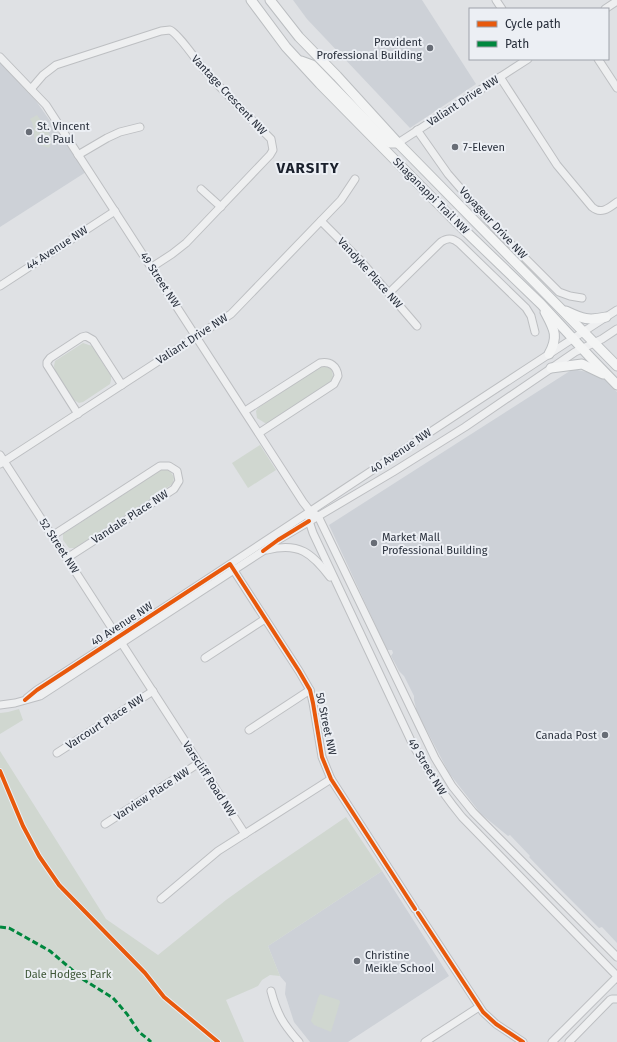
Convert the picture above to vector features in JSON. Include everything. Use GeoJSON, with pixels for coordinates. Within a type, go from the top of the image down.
{"type":"FeatureCollection","features":[{"type":"Feature","properties":{"kind":"main road","name":"Shaganappi Trail NW"},"geometry":{"type":"LineString","coordinates":[[251,0],[286,47],[298,60],[456,222],[541,304],[617,385]]}},
{"type":"Feature","properties":{"kind":"main road","name":"Shaganappi Trail NW"},"geometry":{"type":"LineString","coordinates":[[270,0],[299,37],[398,143],[617,366]]}},
{"type":"Feature","properties":{"kind":"main road"},"geometry":{"type":"LineString","coordinates":[[298,60],[312,65],[382,137],[390,142],[398,143]]}},
{"type":"Feature","properties":{"kind":"main road"},"geometry":{"type":"LineString","coordinates":[[541,304],[552,327],[555,339],[549,354]]}},
{"type":"Feature","properties":{"kind":"main road"},"geometry":{"type":"LineString","coordinates":[[562,310],[584,319],[595,320],[606,317]]}},
{"type":"Feature","properties":{"kind":"main road"},"geometry":{"type":"LineString","coordinates":[[551,368],[582,364],[607,375]]}},
{"type":"Feature","properties":{"kind":"street"},"geometry":{"type":"LineString","coordinates":[[606,8],[617,1]]}},
{"type":"Feature","properties":{"kind":"street","name":"Vantage Crescent NW"},"geometry":{"type":"LineString","coordinates":[[31,89],[43,75],[56,65],[166,30],[173,32],[178,36],[206,72],[271,139],[273,150],[270,156],[178,250],[152,267]]}},
{"type":"Feature","properties":{"kind":"street","name":"49 Street NW"},"geometry":{"type":"LineString","coordinates":[[0,57],[46,105],[310,511],[318,516],[413,714],[435,758],[452,786],[473,812],[617,957]]}},
{"type":"Feature","properties":{"kind":"street","name":"Valiant Drive NW"},"geometry":{"type":"LineString","coordinates":[[398,143],[526,60]]}},
{"type":"Feature","properties":{"kind":"street"},"geometry":{"type":"LineString","coordinates":[[599,60],[617,88]]}},
{"type":"Feature","properties":{"kind":"street"},"geometry":{"type":"LineString","coordinates":[[500,77],[557,165],[592,207],[598,211],[602,211],[617,202]]}},
{"type":"Feature","properties":{"kind":"street"},"geometry":{"type":"LineString","coordinates":[[78,155],[120,132],[140,127]]}},
{"type":"Feature","properties":{"kind":"street","name":"Voyageur Drive NW"},"geometry":{"type":"LineString","coordinates":[[418,130],[448,174],[496,229],[558,292],[582,298]]}},
{"type":"Feature","properties":{"kind":"street","name":"Valiant Drive NW"},"geometry":{"type":"LineString","coordinates":[[1,460],[78,414],[234,312],[341,200],[355,179]]}},
{"type":"Feature","properties":{"kind":"street"},"geometry":{"type":"LineString","coordinates":[[201,189],[221,207]]}},
{"type":"Feature","properties":{"kind":"street","name":"44 Avenue NW"},"geometry":{"type":"LineString","coordinates":[[0,286],[115,211]]}},
{"type":"Feature","properties":{"kind":"street","name":"Vandyke Place NW"},"geometry":{"type":"LineString","coordinates":[[321,221],[360,260],[417,326]]}},
{"type":"Feature","properties":{"kind":"street"},"geometry":{"type":"LineString","coordinates":[[389,293],[441,242],[448,239],[453,239],[459,243],[526,308],[531,316],[535,332]]}},
{"type":"Feature","properties":{"kind":"street","name":"40 Avenue NW"},"geometry":{"type":"LineString","coordinates":[[0,705],[25,700],[37,690],[120,640],[232,567],[310,511],[617,310]]}},
{"type":"Feature","properties":{"kind":"street","name":"40 Avenue NW"},"geometry":{"type":"LineString","coordinates":[[232,567],[263,551],[309,521],[465,428],[551,368],[617,329]]}},
{"type":"Feature","properties":{"kind":"street"},"geometry":{"type":"LineString","coordinates":[[78,414],[48,369],[47,362],[50,358],[82,337],[86,336],[93,340],[122,385]]}},
{"type":"Feature","properties":{"kind":"street"},"geometry":{"type":"LineString","coordinates":[[245,411],[320,363],[330,363],[335,367],[338,376],[336,382],[332,386],[259,433]]}},
{"type":"Feature","properties":{"kind":"street","name":"52 Street NW"},"geometry":{"type":"LineString","coordinates":[[1,460],[120,640]]}},
{"type":"Feature","properties":{"kind":"street","name":"Vandale Place NW"},"geometry":{"type":"LineString","coordinates":[[52,536],[160,466],[169,466],[177,471],[179,481],[174,488],[67,558]]}},
{"type":"Feature","properties":{"kind":"street","name":"49 Street NW"},"geometry":{"type":"LineString","coordinates":[[310,511],[309,521],[312,533],[413,745],[431,776],[462,818],[617,976]]}},
{"type":"Feature","properties":{"kind":"street"},"geometry":{"type":"LineString","coordinates":[[263,551],[286,547],[298,548],[306,552],[318,562],[340,590]]}},
{"type":"Feature","properties":{"kind":"street","name":"50 Street NW"},"geometry":{"type":"LineString","coordinates":[[232,567],[300,671],[310,690],[322,757],[331,779],[479,1007],[496,1024],[523,1042]]}},
{"type":"Feature","properties":{"kind":"street"},"geometry":{"type":"LineString","coordinates":[[205,658],[265,619]]}},
{"type":"Feature","properties":{"kind":"street","name":"Varscliff Road NW"},"geometry":{"type":"LineString","coordinates":[[120,640],[245,834]]}},
{"type":"Feature","properties":{"kind":"street"},"geometry":{"type":"LineString","coordinates":[[249,730],[310,690]]}},
{"type":"Feature","properties":{"kind":"street","name":"Varcourt Place NW"},"geometry":{"type":"LineString","coordinates":[[57,753],[153,691]]}},
{"type":"Feature","properties":{"kind":"street","name":"Varview Place NW"},"geometry":{"type":"LineString","coordinates":[[105,824],[199,763]]}},
{"type":"Feature","properties":{"kind":"street"},"geometry":{"type":"LineString","coordinates":[[161,899],[208,859],[331,779]]}},
{"type":"Feature","properties":{"kind":"street"},"geometry":{"type":"LineString","coordinates":[[552,1042],[617,976]]}},
{"type":"Feature","properties":{"kind":"street"},"geometry":{"type":"LineString","coordinates":[[271,991],[276,1010],[287,1028],[299,1042]]}},
{"type":"Feature","properties":{"kind":"street"},"geometry":{"type":"LineString","coordinates":[[569,1042],[610,1000],[617,999]]}},
{"type":"Feature","properties":{"kind":"street"},"geometry":{"type":"LineString","coordinates":[[425,1042],[479,1007]]}},
{"type":"Feature","properties":{"kind":"shaded area"},"geometry":{"type":"Polygon","coordinates":[[[293,0],[422,0],[476,84],[410,128],[307,19],[293,0]]]}},
{"type":"Feature","properties":{"kind":"shaded area","name":"St. Vincent de Paul"},"geometry":{"type":"Polygon","coordinates":[[[0,63],[29,91],[86,172],[0,227],[0,63]]]}},
{"type":"Feature","properties":{"kind":"shaded area"},"geometry":{"type":"Polygon","coordinates":[[[573,369],[600,375],[617,392],[617,943],[602,927],[599,928],[555,884],[510,835],[508,836],[481,814],[449,773],[415,708],[414,696],[404,676],[399,671],[391,656],[393,653],[392,650],[387,650],[329,525],[573,369]]]}},
{"type":"Feature","properties":{"kind":"shaded area","name":"Christine Meikle School"},"geometry":{"type":"Polygon","coordinates":[[[382,871],[449,976],[348,1042],[310,1042],[294,1022],[285,994],[286,983],[280,976],[268,946],[382,871]]]}},
{"type":"Feature","properties":{"kind":"green space"},"geometry":{"type":"Polygon","coordinates":[[[37,115],[50,135],[51,144],[49,148],[37,144],[35,141],[33,126],[30,119],[37,115]]]}},
{"type":"Feature","properties":{"kind":"green space"},"geometry":{"type":"Polygon","coordinates":[[[83,343],[92,346],[111,376],[111,380],[110,384],[83,402],[79,403],[74,400],[55,371],[54,366],[55,361],[83,343]]]}},
{"type":"Feature","properties":{"kind":"green space"},"geometry":{"type":"Polygon","coordinates":[[[327,366],[332,370],[333,377],[330,382],[268,423],[265,423],[257,418],[256,411],[258,408],[319,367],[327,366]]]}},
{"type":"Feature","properties":{"kind":"green space"},"geometry":{"type":"Polygon","coordinates":[[[260,445],[276,470],[248,488],[232,463],[260,445]]]}},
{"type":"Feature","properties":{"kind":"green space"},"geometry":{"type":"Polygon","coordinates":[[[167,469],[174,477],[171,485],[75,548],[69,548],[63,540],[63,534],[161,470],[167,469]]]}},
{"type":"Feature","properties":{"kind":"green space"},"geometry":{"type":"Polygon","coordinates":[[[19,709],[23,720],[0,734],[0,713],[19,709]]]}},
{"type":"Feature","properties":{"kind":"green space","name":"Dale Hodges Park"},"geometry":{"type":"Polygon","coordinates":[[[0,751],[106,919],[158,955],[226,900],[346,817],[382,871],[268,946],[280,976],[270,975],[262,980],[258,986],[226,1000],[244,1042],[0,1042],[0,751]]]}},
{"type":"Feature","properties":{"kind":"green space"},"geometry":{"type":"Polygon","coordinates":[[[320,994],[339,1000],[340,1002],[331,1032],[314,1025],[311,1021],[320,994]]]}},
{"type":"Feature","properties":{"kind":"marked path"},"geometry":{"type":"LineString","coordinates":[[0,927],[9,928],[50,951],[84,980],[113,998],[127,1014],[139,1032],[151,1042]]}},
{"type":"Feature","properties":{"kind":"cycle path"},"geometry":{"type":"LineString","coordinates":[[263,551],[309,521]]}},
{"type":"Feature","properties":{"kind":"cycle path"},"geometry":{"type":"LineString","coordinates":[[25,700],[37,690],[230,564],[310,690],[322,757],[331,779],[415,909]]}},
{"type":"Feature","properties":{"kind":"cycle path"},"geometry":{"type":"LineString","coordinates":[[0,771],[23,826],[39,856],[59,885],[145,973],[164,997],[218,1042]]}},
{"type":"Feature","properties":{"kind":"cycle path"},"geometry":{"type":"LineString","coordinates":[[418,913],[483,1012],[496,1024],[523,1042]]}},
{"type":"Feature","properties":{"kind":"place","name":"Provident Professional Building"},"geometry":{"type":"Point","coordinates":[430,48]}},
{"type":"Feature","properties":{"kind":"place","name":"St. Vincent de Paul"},"geometry":{"type":"Point","coordinates":[29,132]}},
{"type":"Feature","properties":{"kind":"place","name":"7-Eleven"},"geometry":{"type":"Point","coordinates":[455,147]}},
{"type":"Feature","properties":{"kind":"place","name":"Market Mall Professional Building"},"geometry":{"type":"Point","coordinates":[374,543]}},
{"type":"Feature","properties":{"kind":"place","name":"Canada Post"},"geometry":{"type":"Point","coordinates":[605,735]}},
{"type":"Feature","properties":{"kind":"place","name":"Christine Meikle School"},"geometry":{"type":"Point","coordinates":[357,961]}},
{"type":"Feature","properties":{"kind":"district","name":"VARSITY"},"geometry":{"type":"Point","coordinates":[308,168]}}]}
